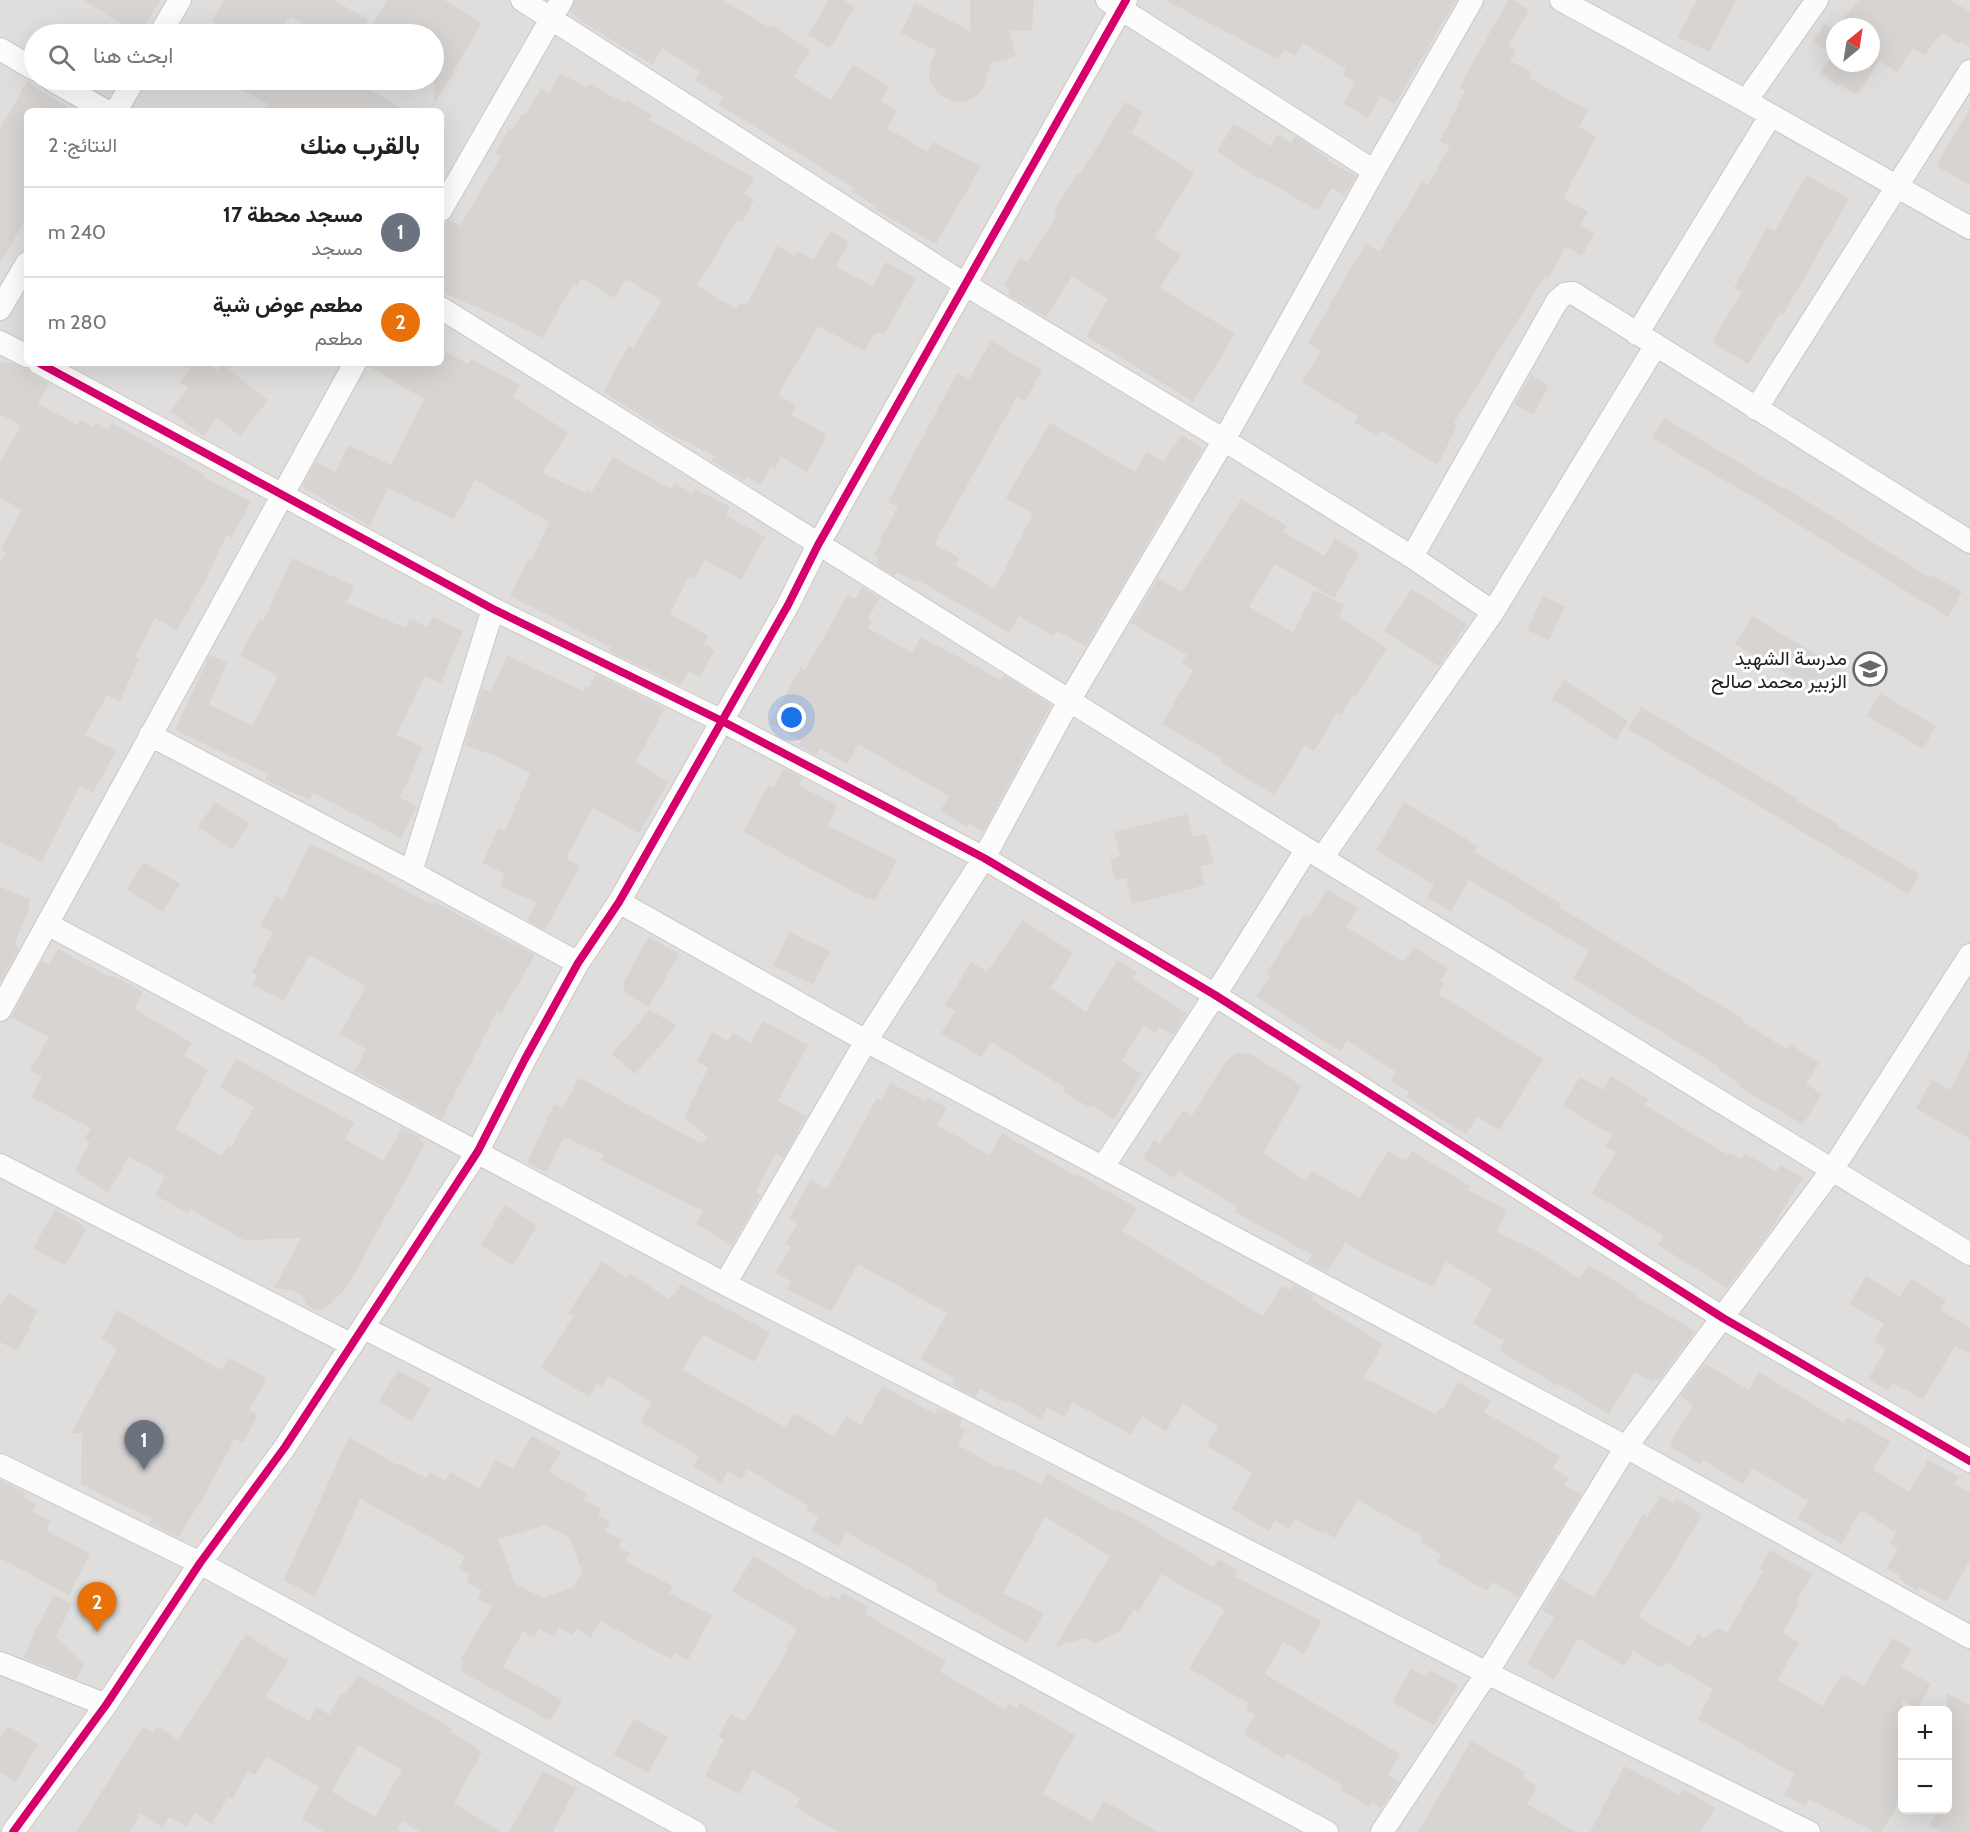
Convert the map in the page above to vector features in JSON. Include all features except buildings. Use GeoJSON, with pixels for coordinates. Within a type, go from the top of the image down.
{"type":"FeatureCollection","features":[{"type":"Feature","properties":{"kind":"street"},"geometry":{"type":"LineString","coordinates":[[166,24],[180,0]]}},
{"type":"Feature","properties":{"kind":"street"},"geometry":{"type":"LineString","coordinates":[[522,0],[557,9],[966,285],[1224,440],[1412,557],[1493,612]]}},
{"type":"Feature","properties":{"kind":"street"},"geometry":{"type":"LineString","coordinates":[[725,1284],[866,1041],[984,858],[1069,700],[1224,440],[1472,0]]}},
{"type":"Feature","properties":{"kind":"street"},"geometry":{"type":"LineString","coordinates":[[1561,0],[1746,100],[1970,228]]}},
{"type":"Feature","properties":{"kind":"street"},"geometry":{"type":"LineString","coordinates":[[1746,100],[1817,0]]}},
{"type":"Feature","properties":{"kind":"street"},"geometry":{"type":"LineString","coordinates":[[13,1832],[106,1705],[200,1563],[285,1447],[478,1151],[578,963],[619,902],[788,605],[818,545],[966,285],[1118,3],[1374,171]]}},
{"type":"Feature","properties":{"kind":"street"},"geometry":{"type":"LineString","coordinates":[[444,205],[557,9]]}},
{"type":"Feature","properties":{"kind":"street"},"geometry":{"type":"LineString","coordinates":[[0,49],[24,63]]}},
{"type":"Feature","properties":{"kind":"street"},"geometry":{"type":"LineString","coordinates":[[1756,409],[1970,71]]}},
{"type":"Feature","properties":{"kind":"street"},"geometry":{"type":"LineString","coordinates":[[69,90],[101,108]]}},
{"type":"Feature","properties":{"kind":"street"},"geometry":{"type":"LineString","coordinates":[[118,108],[128,90]]}},
{"type":"Feature","properties":{"kind":"street"},"geometry":{"type":"LineString","coordinates":[[1103,1167],[1215,995],[1315,854],[1493,612],[1771,115]]}},
{"type":"Feature","properties":{"kind":"street"},"geometry":{"type":"LineString","coordinates":[[0,309],[24,267]]}},
{"type":"Feature","properties":{"kind":"street"},"geometry":{"type":"LineString","coordinates":[[1412,557],[1557,301],[1565,294],[1573,293],[1970,542]]}},
{"type":"Feature","properties":{"kind":"street"},"geometry":{"type":"LineString","coordinates":[[444,310],[1315,854],[1970,1254]]}},
{"type":"Feature","properties":{"kind":"street"},"geometry":{"type":"LineString","coordinates":[[0,342],[24,354]]}},
{"type":"Feature","properties":{"kind":"street"},"geometry":{"type":"LineString","coordinates":[[45,366],[493,609],[722,721],[984,858],[1215,995],[1724,1318],[1970,1461]]}},
{"type":"Feature","properties":{"kind":"street"},"geometry":{"type":"LineString","coordinates":[[0,1010],[353,366]]}},
{"type":"Feature","properties":{"kind":"street"},"geometry":{"type":"LineString","coordinates":[[411,872],[493,609]]}},
{"type":"Feature","properties":{"kind":"street"},"geometry":{"type":"LineString","coordinates":[[150,735],[578,963]]}},
{"type":"Feature","properties":{"kind":"street"},"geometry":{"type":"LineString","coordinates":[[619,902],[866,1041],[1626,1447],[1970,1636]]}},
{"type":"Feature","properties":{"kind":"street"},"geometry":{"type":"LineString","coordinates":[[47,924],[725,1284],[1486,1673],[1809,1832]]}},
{"type":"Feature","properties":{"kind":"street"},"geometry":{"type":"LineString","coordinates":[[1382,1832],[1486,1673],[1626,1447],[1832,1170],[1970,955]]}},
{"type":"Feature","properties":{"kind":"street"},"geometry":{"type":"LineString","coordinates":[[0,1165],[802,1551],[1327,1832]]}},
{"type":"Feature","properties":{"kind":"street"},"geometry":{"type":"LineString","coordinates":[[0,1465],[200,1563],[695,1832]]}},
{"type":"Feature","properties":{"kind":"street"},"geometry":{"type":"LineString","coordinates":[[0,1663],[106,1705]]}},
{"type":"Feature","properties":{"kind":"shaded area"},"geometry":{"type":"Polygon","coordinates":[[[0,0],[1970,0],[1970,1832],[0,1832],[0,0]]]}},
{"type":"Feature","properties":{"kind":"cycle path"},"geometry":{"type":"LineString","coordinates":[[13,1832],[106,1705],[200,1563],[285,1447],[478,1151],[578,963],[619,902],[1126,0]]}},
{"type":"Feature","properties":{"kind":"cycle path"},"geometry":{"type":"LineString","coordinates":[[45,366],[493,609],[722,721],[984,858],[1215,995],[1723,1318],[1970,1461]]}},
{"type":"Feature","properties":{"kind":"place","name":"مدرسة الشهيد الزبير محمد صالح"},"geometry":{"type":"Point","coordinates":[1870,669]}},
{"type":"Feature","properties":{"kind":"place","name":"مسجد محطة 17"},"geometry":{"type":"Point","coordinates":[144,1470]}},
{"type":"Feature","properties":{"kind":"place","name":"مطعم عوض شية"},"geometry":{"type":"Point","coordinates":[97,1632]}}]}
